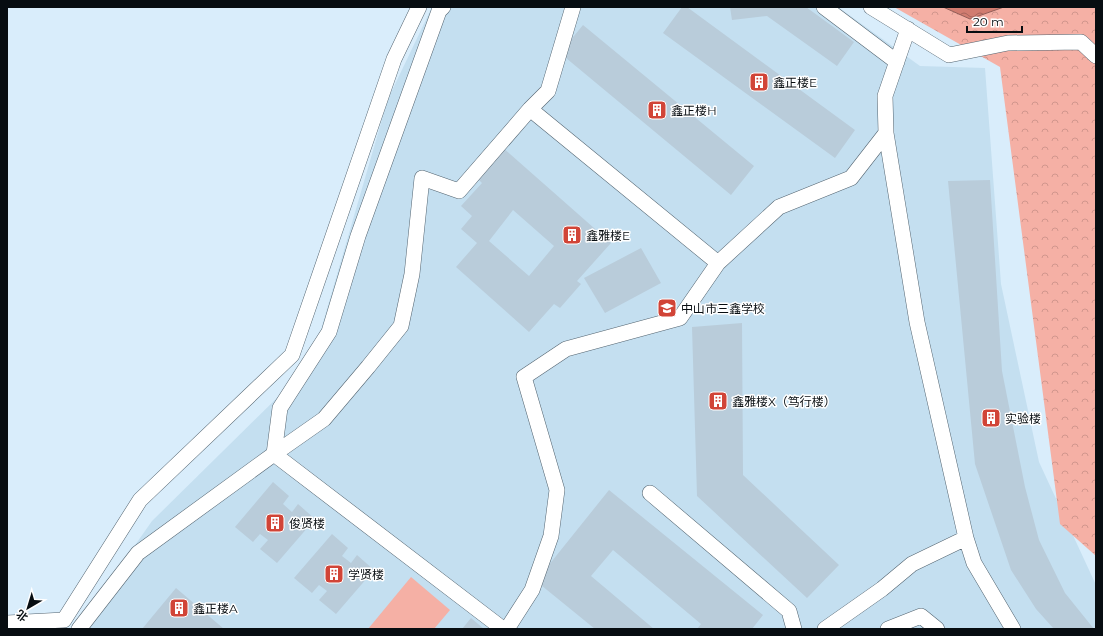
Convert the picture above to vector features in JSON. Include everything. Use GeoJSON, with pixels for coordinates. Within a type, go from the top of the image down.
{"type":"FeatureCollection","features":[{"type":"Feature","properties":{"kind":"street"},"geometry":{"type":"LineString","coordinates":[[7,623],[64,620],[140,500],[292,355],[394,59],[419,7]]}},
{"type":"Feature","properties":{"kind":"street"},"geometry":{"type":"LineString","coordinates":[[274,454],[280,408],[329,332],[358,236],[439,11],[443,7]]}},
{"type":"Feature","properties":{"kind":"street"},"geometry":{"type":"LineString","coordinates":[[79,629],[138,553],[324,419],[401,326],[412,274],[422,178],[459,191],[530,109],[548,92],[573,7]]}},
{"type":"Feature","properties":{"kind":"street"},"geometry":{"type":"LineString","coordinates":[[824,7],[897,62]]}},
{"type":"Feature","properties":{"kind":"street"},"geometry":{"type":"LineString","coordinates":[[871,7],[949,55],[1008,43],[1081,42],[1096,56]]}},
{"type":"Feature","properties":{"kind":"street"},"geometry":{"type":"LineString","coordinates":[[908,29],[885,96],[886,133],[917,322],[966,538],[974,563],[1013,629]]}},
{"type":"Feature","properties":{"kind":"street"},"geometry":{"type":"LineString","coordinates":[[530,109],[718,263]]}},
{"type":"Feature","properties":{"kind":"street"},"geometry":{"type":"LineString","coordinates":[[507,629],[532,590],[551,536],[557,490],[524,377],[566,349],[680,318],[718,263],[779,207],[851,178],[886,133]]}},
{"type":"Feature","properties":{"kind":"street"},"geometry":{"type":"LineString","coordinates":[[274,454],[503,629]]}},
{"type":"Feature","properties":{"kind":"street"},"geometry":{"type":"LineString","coordinates":[[650,493],[789,611],[794,629]]}},
{"type":"Feature","properties":{"kind":"street"},"geometry":{"type":"LineString","coordinates":[[825,629],[882,589],[912,564],[966,538]]}},
{"type":"Feature","properties":{"kind":"street"},"geometry":{"type":"LineString","coordinates":[[888,629],[921,616],[937,629]]}},
{"type":"Feature","properties":{"kind":"shaded area","name":"中山市三鑫学校"},"geometry":{"type":"Polygon","coordinates":[[[432,7],[838,7],[920,66],[985,68],[1001,284],[1039,462],[1096,585],[1096,629],[76,629],[152,521],[285,390],[320,333],[388,99],[432,7]]]}},
{"type":"Feature","properties":{"kind":"green space"},"geometry":{"type":"Polygon","coordinates":[[[894,7],[943,7],[970,19],[1004,7],[1096,7],[1096,556],[1060,524],[1000,67],[894,7]]]}},
{"type":"Feature","properties":{"kind":"green space"},"geometry":{"type":"Polygon","coordinates":[[[411,577],[450,610],[434,629],[368,629],[411,577]]]}},
{"type":"Feature","properties":{"kind":"water"},"geometry":{"type":"Polygon","coordinates":[[[943,7],[1004,7],[970,19],[943,7]]]}},
{"type":"Feature","properties":{"kind":"building","name":"鑫正楼E"},"geometry":{"type":"Polygon","coordinates":[[[682,7],[687,7],[855,130],[835,158],[663,33],[682,7]]]}},
{"type":"Feature","properties":{"kind":"building"},"geometry":{"type":"Polygon","coordinates":[[[730,7],[806,7],[854,42],[837,66],[767,16],[732,20],[730,7]]]}},
{"type":"Feature","properties":{"kind":"building","name":"鑫正楼H"},"geometry":{"type":"Polygon","coordinates":[[[583,25],[754,166],[731,195],[560,53],[583,25]]]}},
{"type":"Feature","properties":{"kind":"building","name":"鑫雅楼E"},"geometry":{"type":"Polygon","coordinates":[[[501,146],[611,243],[577,281],[581,284],[560,308],[554,304],[529,332],[456,267],[477,243],[461,229],[472,216],[461,206],[482,183],[475,176],[501,146]],[[513,210],[489,241],[529,276],[554,246],[513,210]]]}},
{"type":"Feature","properties":{"kind":"building","name":"实验楼"},"geometry":{"type":"Polygon","coordinates":[[[990,180],[1002,371],[1025,487],[1039,540],[1065,593],[1094,629],[1054,629],[1036,609],[1011,570],[975,464],[948,181],[990,180]]]}},
{"type":"Feature","properties":{"kind":"building"},"geometry":{"type":"Polygon","coordinates":[[[641,248],[661,283],[605,313],[584,278],[641,248]]]}},
{"type":"Feature","properties":{"kind":"building","name":"鑫雅楼X（笃行楼）"},"geometry":{"type":"Polygon","coordinates":[[[742,323],[743,475],[839,565],[807,598],[697,496],[692,327],[742,323]]]}},
{"type":"Feature","properties":{"kind":"building","name":"俊贤楼"},"geometry":{"type":"Polygon","coordinates":[[[273,482],[289,496],[283,504],[292,512],[298,504],[315,519],[277,563],[260,549],[268,540],[260,534],[253,542],[235,527],[273,482]]]}},
{"type":"Feature","properties":{"kind":"building"},"geometry":{"type":"Polygon","coordinates":[[[609,490],[763,615],[752,629],[697,629],[701,624],[613,550],[591,576],[654,629],[595,629],[536,581],[609,490]]]}},
{"type":"Feature","properties":{"kind":"building","name":"学贤楼"},"geometry":{"type":"Polygon","coordinates":[[[332,534],[348,548],[342,556],[351,563],[357,555],[374,570],[336,614],[319,600],[327,591],[319,585],[312,593],[294,578],[332,534]]]}},
{"type":"Feature","properties":{"kind":"building","name":"鑫正楼A"},"geometry":{"type":"Polygon","coordinates":[[[176,588],[224,629],[142,629],[176,588]]]}},
{"type":"Feature","properties":{"kind":"building"},"geometry":{"type":"Polygon","coordinates":[[[471,618],[484,629],[462,629],[471,618]]]}},
{"type":"Feature","properties":{"kind":"place","name":"鑫正楼E"},"geometry":{"type":"Point","coordinates":[759,82]}},
{"type":"Feature","properties":{"kind":"place","name":"鑫正楼H"},"geometry":{"type":"Point","coordinates":[657,110]}},
{"type":"Feature","properties":{"kind":"place","name":"鑫雅楼E"},"geometry":{"type":"Point","coordinates":[572,235]}},
{"type":"Feature","properties":{"kind":"place","name":"中山市三鑫学校"},"geometry":{"type":"Point","coordinates":[667,308]}},
{"type":"Feature","properties":{"kind":"place","name":"鑫雅楼X（笃行楼）"},"geometry":{"type":"Point","coordinates":[718,401]}},
{"type":"Feature","properties":{"kind":"place","name":"实验楼"},"geometry":{"type":"Point","coordinates":[991,418]}},
{"type":"Feature","properties":{"kind":"place","name":"俊贤楼"},"geometry":{"type":"Point","coordinates":[275,523]}},
{"type":"Feature","properties":{"kind":"place","name":"学贤楼"},"geometry":{"type":"Point","coordinates":[334,574]}},
{"type":"Feature","properties":{"kind":"place","name":"鑫正楼A"},"geometry":{"type":"Point","coordinates":[179,608]}}]}
